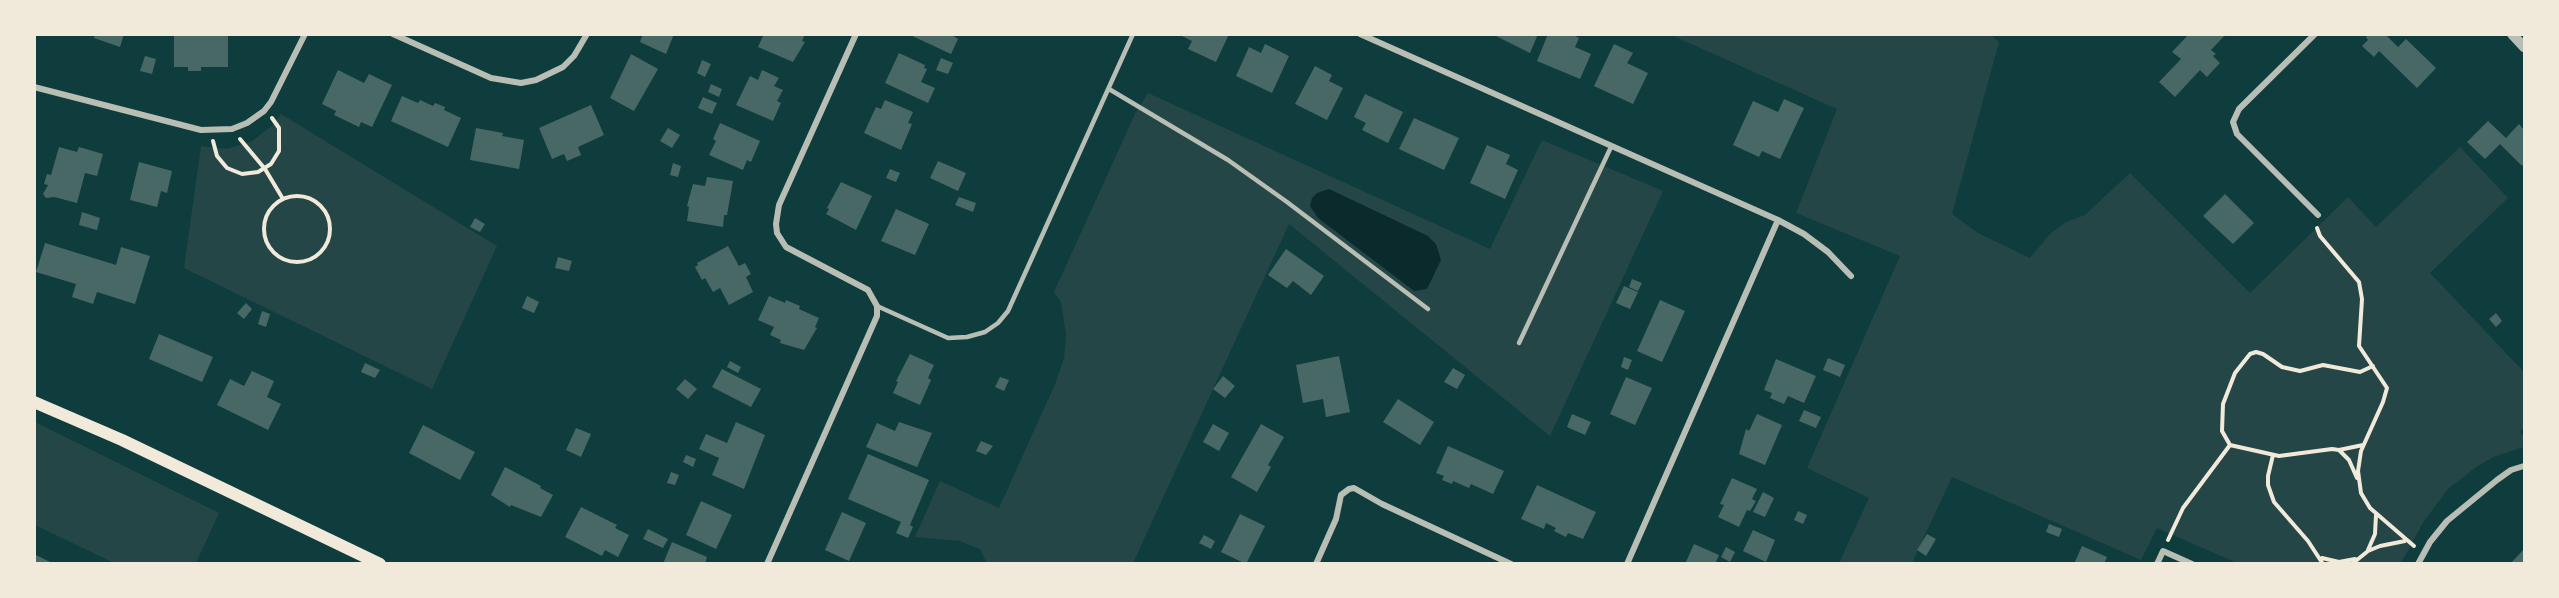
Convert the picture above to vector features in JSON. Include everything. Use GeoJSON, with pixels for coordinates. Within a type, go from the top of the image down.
{"type":"FeatureCollection","features":[{"type":"Feature","properties":{"kind":"main road"},"geometry":{"type":"LineString","coordinates":[[34,402],[122,440],[380,564]]}},
{"type":"Feature","properties":{"kind":"street"},"geometry":{"type":"LineString","coordinates":[[34,87],[212,131],[232,129],[247,123],[264,111],[279,88],[305,34]]}},
{"type":"Feature","properties":{"kind":"street"},"geometry":{"type":"LineString","coordinates":[[393,34],[491,78],[521,83],[536,81],[563,67],[574,56],[587,34]]}},
{"type":"Feature","properties":{"kind":"street"},"geometry":{"type":"LineString","coordinates":[[767,564],[873,325],[877,306],[874,297],[860,285],[786,247],[777,233],[776,224],[779,205],[856,34]]}},
{"type":"Feature","properties":{"kind":"street"},"geometry":{"type":"LineString","coordinates":[[1360,34],[1778,220],[1820,246],[1851,276]]}},
{"type":"Feature","properties":{"kind":"street"},"geometry":{"type":"LineString","coordinates":[[2314,34],[2239,109],[2233,122],[2237,134],[2318,215]]}},
{"type":"Feature","properties":{"kind":"street"},"geometry":{"type":"LineString","coordinates":[[2512,34],[2524,47]]}},
{"type":"Feature","properties":{"kind":"street"},"geometry":{"type":"LineString","coordinates":[[1627,564],[1778,220]]}},
{"type":"Feature","properties":{"kind":"street"},"geometry":{"type":"LineString","coordinates":[[2418,564],[2423,552],[2447,521],[2511,470],[2524,466]]}},
{"type":"Feature","properties":{"kind":"street"},"geometry":{"type":"LineString","coordinates":[[1316,564],[1336,519],[1341,495],[1348,489],[1354,488],[1382,504],[1511,564]]}},
{"type":"Feature","properties":{"kind":"street"},"geometry":{"type":"LineString","coordinates":[[2157,564],[2163,551],[2192,564]]}},
{"type":"Feature","properties":{"kind":"lane"},"geometry":{"type":"LineString","coordinates":[[877,306],[948,338],[967,337],[985,332],[998,322],[1008,311],[1133,34]]}},
{"type":"Feature","properties":{"kind":"lane"},"geometry":{"type":"LineString","coordinates":[[1109,88],[1228,160],[1428,309]]}},
{"type":"Feature","properties":{"kind":"lane"},"geometry":{"type":"LineString","coordinates":[[1519,343],[1611,147]]}},
{"type":"Feature","properties":{"kind":"path"},"geometry":{"type":"LineString","coordinates":[[212,131],[213,149],[227,168],[234,172],[250,174],[265,169],[276,158],[280,136],[275,122],[264,111]]}},
{"type":"Feature","properties":{"kind":"path"},"geometry":{"type":"LineString","coordinates":[[232,129],[265,169],[283,200]]}},
{"type":"Feature","properties":{"kind":"path"},"geometry":{"type":"LineString","coordinates":[[294,196],[304,197],[323,208],[330,228],[329,239],[316,256],[296,262],[276,254],[269,246],[265,236],[268,214],[283,200],[294,196]]}},
{"type":"Feature","properties":{"kind":"path"},"geometry":{"type":"LineString","coordinates":[[2318,215],[2317,226],[2320,236],[2359,282],[2362,299],[2359,346],[2387,388],[2363,445],[2358,482]]}},
{"type":"Feature","properties":{"kind":"path"},"geometry":{"type":"LineString","coordinates":[[2363,445],[2339,450],[2273,455],[2230,445],[2222,431],[2223,404],[2235,373],[2250,354],[2256,352],[2282,367],[2300,371],[2324,365],[2360,372],[2373,366]]}},
{"type":"Feature","properties":{"kind":"path"},"geometry":{"type":"LineString","coordinates":[[2163,551],[2183,508],[2230,445]]}},
{"type":"Feature","properties":{"kind":"path"},"geometry":{"type":"LineString","coordinates":[[2339,450],[2349,460],[2365,502],[2406,541],[2423,552]]}},
{"type":"Feature","properties":{"kind":"path"},"geometry":{"type":"LineString","coordinates":[[2273,455],[2268,485],[2274,502],[2321,558],[2323,564]]}},
{"type":"Feature","properties":{"kind":"path"},"geometry":{"type":"LineString","coordinates":[[2368,551],[2375,534],[2376,514]]}},
{"type":"Feature","properties":{"kind":"path"},"geometry":{"type":"LineString","coordinates":[[2352,564],[2368,551],[2386,544],[2406,541]]}},
{"type":"Feature","properties":{"kind":"path"},"geometry":{"type":"LineString","coordinates":[[2321,558],[2339,562],[2356,559]]}},
{"type":"Feature","properties":{"kind":"shaded area"},"geometry":{"type":"Polygon","coordinates":[[[1671,35],[1991,35],[1999,42],[1952,214],[1978,233],[2030,258],[2051,233],[2066,222],[2085,215],[2130,173],[2250,293],[2348,197],[2376,227],[2460,147],[2508,198],[2430,273],[2524,372],[2524,427],[2520,432],[2524,437],[2524,447],[2496,456],[2479,465],[2448,489],[2424,521],[2401,563],[2237,563],[2157,528],[2141,560],[1952,477],[1912,563],[1839,563],[1869,498],[1807,468],[1900,256],[1796,213],[1837,109],[1671,35]]]}},
{"type":"Feature","properties":{"kind":"shaded area"},"geometry":{"type":"Polygon","coordinates":[[[1148,93],[1490,249],[1542,140],[1663,191],[1550,436],[1289,224],[1133,563],[987,563],[980,549],[960,541],[915,537],[940,481],[999,508],[1056,382],[1064,358],[1066,335],[1061,302],[1054,292],[1135,114],[1148,93]]]}},
{"type":"Feature","properties":{"kind":"shaded area"},"geometry":{"type":"Polygon","coordinates":[[[281,114],[497,246],[432,389],[184,268],[201,146],[227,149],[252,141],[273,125],[281,114]]]}},
{"type":"Feature","properties":{"kind":"shaded area"},"geometry":{"type":"Polygon","coordinates":[[[1329,189],[1428,236],[1436,244],[1441,260],[1427,289],[1414,291],[1318,218],[1310,206],[1312,198],[1317,193],[1329,189]]]}},
{"type":"Feature","properties":{"kind":"shaded area"},"geometry":{"type":"Polygon","coordinates":[[[35,422],[219,513],[196,563],[114,563],[35,525],[35,422]]]}},
{"type":"Feature","properties":{"kind":"building"},"geometry":{"type":"Polygon","coordinates":[[[95,34],[124,34],[120,47],[94,38],[95,34]]]}},
{"type":"Feature","properties":{"kind":"building"},"geometry":{"type":"Polygon","coordinates":[[[643,34],[674,34],[666,54],[640,42],[643,34]]]}},
{"type":"Feature","properties":{"kind":"building"},"geometry":{"type":"Polygon","coordinates":[[[764,34],[805,34],[802,41],[805,42],[793,62],[758,47],[764,34]]]}},
{"type":"Feature","properties":{"kind":"building"},"geometry":{"type":"Polygon","coordinates":[[[908,34],[950,34],[958,39],[951,54],[908,34]]]}},
{"type":"Feature","properties":{"kind":"building"},"geometry":{"type":"Polygon","coordinates":[[[1178,34],[1229,34],[1216,62],[1188,49],[1192,41],[1178,34]]]}},
{"type":"Feature","properties":{"kind":"building"},"geometry":{"type":"Polygon","coordinates":[[[1492,34],[1538,34],[1530,53],[1492,34]]]}},
{"type":"Feature","properties":{"kind":"building"},"geometry":{"type":"Polygon","coordinates":[[[1548,34],[1571,34],[1579,38],[1575,47],[1591,54],[1580,79],[1537,61],[1548,34]]]}},
{"type":"Feature","properties":{"kind":"building"},"geometry":{"type":"Polygon","coordinates":[[[2189,34],[2226,34],[2211,50],[2216,54],[2213,56],[2220,63],[2207,77],[2200,70],[2175,97],[2159,82],[2181,59],[2172,52],[2189,34]]]}},
{"type":"Feature","properties":{"kind":"building"},"geometry":{"type":"Polygon","coordinates":[[[2369,34],[2385,34],[2398,47],[2406,39],[2436,68],[2417,88],[2379,51],[2374,57],[2362,46],[2368,40],[2366,37],[2369,34]]]}},
{"type":"Feature","properties":{"kind":"building"},"geometry":{"type":"Polygon","coordinates":[[[174,36],[228,36],[228,67],[201,67],[201,71],[188,71],[188,67],[174,67],[174,36]]]}},
{"type":"Feature","properties":{"kind":"building"},"geometry":{"type":"Polygon","coordinates":[[[1265,44],[1289,56],[1272,93],[1236,76],[1249,47],[1261,53],[1265,44]]]}},
{"type":"Feature","properties":{"kind":"building"},"geometry":{"type":"Polygon","coordinates":[[[1614,44],[1633,53],[1627,63],[1648,73],[1633,104],[1594,86],[1614,44]]]}},
{"type":"Feature","properties":{"kind":"building"},"geometry":{"type":"Polygon","coordinates":[[[899,53],[925,65],[924,68],[927,69],[921,82],[935,88],[928,103],[885,83],[899,53]]]}},
{"type":"Feature","properties":{"kind":"building"},"geometry":{"type":"Polygon","coordinates":[[[631,54],[658,69],[634,111],[610,98],[631,54]]]}},
{"type":"Feature","properties":{"kind":"building"},"geometry":{"type":"Polygon","coordinates":[[[145,56],[156,59],[152,74],[140,71],[145,56]]]}},
{"type":"Feature","properties":{"kind":"building"},"geometry":{"type":"Polygon","coordinates":[[[941,58],[953,63],[948,74],[936,70],[941,58]]]}},
{"type":"Feature","properties":{"kind":"building"},"geometry":{"type":"Polygon","coordinates":[[[702,60],[711,64],[705,77],[697,73],[702,60]]]}},
{"type":"Feature","properties":{"kind":"building"},"geometry":{"type":"Polygon","coordinates":[[[1315,66],[1332,75],[1329,81],[1343,88],[1327,120],[1295,104],[1315,66]]]}},
{"type":"Feature","properties":{"kind":"building"},"geometry":{"type":"Polygon","coordinates":[[[338,70],[364,83],[369,74],[392,85],[372,127],[361,122],[359,127],[334,115],[336,111],[322,104],[338,70]]]}},
{"type":"Feature","properties":{"kind":"building"},"geometry":{"type":"Polygon","coordinates":[[[762,70],[779,78],[774,86],[783,90],[777,101],[781,103],[773,121],[736,105],[750,76],[758,80],[762,70]]]}},
{"type":"Feature","properties":{"kind":"building"},"geometry":{"type":"Polygon","coordinates":[[[711,84],[722,89],[719,97],[708,92],[711,84]]]}},
{"type":"Feature","properties":{"kind":"building"},"geometry":{"type":"Polygon","coordinates":[[[1365,94],[1403,112],[1388,143],[1362,130],[1366,123],[1354,117],[1365,94]]]}},
{"type":"Feature","properties":{"kind":"building"},"geometry":{"type":"Polygon","coordinates":[[[402,96],[418,103],[420,100],[433,106],[435,103],[461,118],[448,147],[391,121],[402,96]]]}},
{"type":"Feature","properties":{"kind":"building"},"geometry":{"type":"Polygon","coordinates":[[[703,97],[717,103],[712,114],[698,108],[703,97]]]}},
{"type":"Feature","properties":{"kind":"building"},"geometry":{"type":"Polygon","coordinates":[[[1784,99],[1804,108],[1780,159],[1762,151],[1759,157],[1733,145],[1753,101],[1778,112],[1784,99]]]}},
{"type":"Feature","properties":{"kind":"building"},"geometry":{"type":"Polygon","coordinates":[[[885,100],[913,112],[908,123],[912,124],[901,150],[864,133],[876,107],[881,109],[885,100]]]}},
{"type":"Feature","properties":{"kind":"building"},"geometry":{"type":"Polygon","coordinates":[[[591,105],[604,135],[578,147],[581,155],[567,161],[564,154],[552,159],[539,128],[591,105]]]}},
{"type":"Feature","properties":{"kind":"building"},"geometry":{"type":"Polygon","coordinates":[[[1414,118],[1459,138],[1444,170],[1399,149],[1414,118]]]}},
{"type":"Feature","properties":{"kind":"building"},"geometry":{"type":"Polygon","coordinates":[[[2488,121],[2506,138],[2519,124],[2524,130],[2524,163],[2522,166],[2500,144],[2485,159],[2467,142],[2488,121]]]}},
{"type":"Feature","properties":{"kind":"building"},"geometry":{"type":"Polygon","coordinates":[[[720,123],[760,141],[751,162],[747,160],[743,170],[709,155],[716,141],[713,139],[720,123]]]}},
{"type":"Feature","properties":{"kind":"building"},"geometry":{"type":"Polygon","coordinates":[[[476,128],[524,140],[519,169],[470,160],[476,128]]]}},
{"type":"Feature","properties":{"kind":"building"},"geometry":{"type":"Polygon","coordinates":[[[668,128],[680,135],[672,148],[660,141],[668,128]]]}},
{"type":"Feature","properties":{"kind":"building"},"geometry":{"type":"Polygon","coordinates":[[[1487,145],[1510,155],[1506,164],[1518,170],[1505,199],[1470,183],[1487,145]]]}},
{"type":"Feature","properties":{"kind":"building"},"geometry":{"type":"Polygon","coordinates":[[[59,147],[77,152],[79,147],[103,154],[97,176],[85,173],[77,203],[54,197],[46,198],[43,194],[48,185],[44,184],[47,174],[51,175],[59,147]]]}},
{"type":"Feature","properties":{"kind":"building"},"geometry":{"type":"Polygon","coordinates":[[[938,161],[966,173],[958,191],[930,178],[938,161]]]}},
{"type":"Feature","properties":{"kind":"building"},"geometry":{"type":"Polygon","coordinates":[[[139,162],[172,171],[167,193],[161,191],[157,207],[130,200],[139,162]]]}},
{"type":"Feature","properties":{"kind":"building"},"geometry":{"type":"Polygon","coordinates":[[[673,163],[681,166],[678,177],[670,175],[673,163]]]}},
{"type":"Feature","properties":{"kind":"building"},"geometry":{"type":"Polygon","coordinates":[[[890,169],[900,173],[896,182],[886,178],[890,169]]]}},
{"type":"Feature","properties":{"kind":"building"},"geometry":{"type":"Polygon","coordinates":[[[707,177],[733,181],[723,227],[687,221],[689,207],[687,206],[693,184],[705,186],[707,177]]]}},
{"type":"Feature","properties":{"kind":"building"},"geometry":{"type":"Polygon","coordinates":[[[841,182],[872,196],[856,230],[826,214],[841,182]]]}},
{"type":"Feature","properties":{"kind":"building"},"geometry":{"type":"Polygon","coordinates":[[[2225,194],[2254,223],[2233,244],[2203,216],[2225,194]]]}},
{"type":"Feature","properties":{"kind":"building"},"geometry":{"type":"Polygon","coordinates":[[[959,197],[976,203],[973,212],[955,205],[959,197]]]}},
{"type":"Feature","properties":{"kind":"building"},"geometry":{"type":"Polygon","coordinates":[[[896,209],[929,224],[915,255],[881,241],[896,209]]]}},
{"type":"Feature","properties":{"kind":"building"},"geometry":{"type":"Polygon","coordinates":[[[82,212],[100,218],[97,230],[79,225],[82,212]]]}},
{"type":"Feature","properties":{"kind":"building"},"geometry":{"type":"Polygon","coordinates":[[[475,218],[485,224],[480,232],[470,227],[475,218]]]}},
{"type":"Feature","properties":{"kind":"building"},"geometry":{"type":"Polygon","coordinates":[[[45,243],[116,265],[121,247],[150,256],[135,304],[97,292],[93,304],[72,297],[76,284],[36,272],[45,243]]]}},
{"type":"Feature","properties":{"kind":"building"},"geometry":{"type":"Polygon","coordinates":[[[728,246],[739,266],[745,263],[751,274],[746,277],[753,292],[729,305],[720,288],[713,292],[705,278],[702,280],[695,267],[697,263],[728,246]]]}},
{"type":"Feature","properties":{"kind":"building"},"geometry":{"type":"Polygon","coordinates":[[[1286,249],[1324,276],[1311,295],[1293,281],[1287,288],[1268,275],[1286,249]]]}},
{"type":"Feature","properties":{"kind":"building"},"geometry":{"type":"Polygon","coordinates":[[[558,257],[572,261],[569,271],[555,268],[558,257]]]}},
{"type":"Feature","properties":{"kind":"building"},"geometry":{"type":"Polygon","coordinates":[[[1632,279],[1642,283],[1638,291],[1629,287],[1632,279]]]}},
{"type":"Feature","properties":{"kind":"building"},"geometry":{"type":"Polygon","coordinates":[[[1624,286],[1638,292],[1630,309],[1616,303],[1624,286]]]}},
{"type":"Feature","properties":{"kind":"building"},"geometry":{"type":"Polygon","coordinates":[[[527,296],[539,302],[534,313],[522,308],[527,296]]]}},
{"type":"Feature","properties":{"kind":"building"},"geometry":{"type":"Polygon","coordinates":[[[769,296],[800,306],[799,309],[819,318],[815,327],[817,328],[804,350],[780,343],[781,340],[770,335],[774,327],[758,320],[769,296]]]}},
{"type":"Feature","properties":{"kind":"building"},"geometry":{"type":"Polygon","coordinates":[[[1660,300],[1685,311],[1662,362],[1637,351],[1660,300]]]}},
{"type":"Feature","properties":{"kind":"building"},"geometry":{"type":"Polygon","coordinates":[[[246,303],[252,309],[244,319],[237,313],[246,303]]]}},
{"type":"Feature","properties":{"kind":"building"},"geometry":{"type":"Polygon","coordinates":[[[262,311],[270,314],[266,327],[258,324],[262,311]]]}},
{"type":"Feature","properties":{"kind":"building"},"geometry":{"type":"Polygon","coordinates":[[[2496,313],[2502,321],[2496,327],[2489,319],[2496,313]]]}},
{"type":"Feature","properties":{"kind":"building"},"geometry":{"type":"Polygon","coordinates":[[[159,334],[213,357],[202,382],[149,359],[159,334]]]}},
{"type":"Feature","properties":{"kind":"building"},"geometry":{"type":"Polygon","coordinates":[[[910,354],[934,365],[928,378],[931,380],[920,405],[893,393],[898,382],[896,381],[910,354]]]}},
{"type":"Feature","properties":{"kind":"building"},"geometry":{"type":"Polygon","coordinates":[[[1339,356],[1350,412],[1326,417],[1323,399],[1303,403],[1296,365],[1339,356]]]}},
{"type":"Feature","properties":{"kind":"building"},"geometry":{"type":"Polygon","coordinates":[[[1624,357],[1632,360],[1628,370],[1621,367],[1624,357]]]}},
{"type":"Feature","properties":{"kind":"building"},"geometry":{"type":"Polygon","coordinates":[[[1828,358],[1845,365],[1840,377],[1823,370],[1828,358]]]}},
{"type":"Feature","properties":{"kind":"building"},"geometry":{"type":"Polygon","coordinates":[[[1776,359],[1816,376],[1804,403],[1788,396],[1784,404],[1770,398],[1772,393],[1764,390],[1776,359]]]}},
{"type":"Feature","properties":{"kind":"building"},"geometry":{"type":"Polygon","coordinates":[[[730,361],[741,367],[738,373],[727,367],[730,361]]]}},
{"type":"Feature","properties":{"kind":"building"},"geometry":{"type":"Polygon","coordinates":[[[365,363],[380,370],[375,378],[361,372],[365,363]]]}},
{"type":"Feature","properties":{"kind":"building"},"geometry":{"type":"Polygon","coordinates":[[[1453,368],[1465,375],[1457,389],[1444,382],[1453,368]]]}},
{"type":"Feature","properties":{"kind":"building"},"geometry":{"type":"Polygon","coordinates":[[[722,369],[761,389],[751,407],[712,387],[722,369]]]}},
{"type":"Feature","properties":{"kind":"building"},"geometry":{"type":"Polygon","coordinates":[[[252,371],[274,381],[267,397],[281,404],[268,430],[217,405],[230,379],[244,386],[252,371]]]}},
{"type":"Feature","properties":{"kind":"building"},"geometry":{"type":"Polygon","coordinates":[[[1223,376],[1235,386],[1225,398],[1213,389],[1223,376]]]}},
{"type":"Feature","properties":{"kind":"building"},"geometry":{"type":"Polygon","coordinates":[[[1000,377],[1009,380],[1004,391],[995,387],[1000,377]]]}},
{"type":"Feature","properties":{"kind":"building"},"geometry":{"type":"Polygon","coordinates":[[[1626,377],[1652,388],[1635,425],[1610,414],[1626,377]]]}},
{"type":"Feature","properties":{"kind":"building"},"geometry":{"type":"Polygon","coordinates":[[[685,379],[697,389],[688,399],[676,389],[685,379]]]}},
{"type":"Feature","properties":{"kind":"building"},"geometry":{"type":"Polygon","coordinates":[[[1398,399],[1434,422],[1420,445],[1383,422],[1398,399]]]}},
{"type":"Feature","properties":{"kind":"building"},"geometry":{"type":"Polygon","coordinates":[[[1804,410],[1821,417],[1816,428],[1799,421],[1804,410]]]}},
{"type":"Feature","properties":{"kind":"building"},"geometry":{"type":"Polygon","coordinates":[[[1572,414],[1591,422],[1585,435],[1567,427],[1572,414]]]}},
{"type":"Feature","properties":{"kind":"building"},"geometry":{"type":"Polygon","coordinates":[[[1757,414],[1782,425],[1765,465],[1739,454],[1746,429],[1749,431],[1757,414]]]}},
{"type":"Feature","properties":{"kind":"building"},"geometry":{"type":"Polygon","coordinates":[[[736,422],[765,435],[744,489],[712,475],[719,458],[699,449],[706,434],[727,443],[736,422]]]}},
{"type":"Feature","properties":{"kind":"building"},"geometry":{"type":"Polygon","coordinates":[[[899,422],[932,433],[917,467],[866,447],[877,423],[895,431],[899,422]]]}},
{"type":"Feature","properties":{"kind":"building"},"geometry":{"type":"Polygon","coordinates":[[[1213,424],[1229,433],[1219,451],[1203,442],[1213,424]]]}},
{"type":"Feature","properties":{"kind":"building"},"geometry":{"type":"Polygon","coordinates":[[[1261,424],[1284,437],[1268,465],[1271,467],[1257,492],[1231,477],[1261,424]]]}},
{"type":"Feature","properties":{"kind":"building"},"geometry":{"type":"Polygon","coordinates":[[[423,425],[475,452],[460,480],[409,453],[423,425]]]}},
{"type":"Feature","properties":{"kind":"building"},"geometry":{"type":"Polygon","coordinates":[[[576,428],[591,434],[581,457],[566,450],[576,428]]]}},
{"type":"Feature","properties":{"kind":"building"},"geometry":{"type":"Polygon","coordinates":[[[981,441],[993,446],[986,455],[976,451],[981,441]]]}},
{"type":"Feature","properties":{"kind":"building"},"geometry":{"type":"Polygon","coordinates":[[[1448,446],[1504,471],[1493,494],[1471,484],[1469,488],[1453,481],[1452,484],[1442,480],[1444,476],[1436,473],[1448,446]]]}},
{"type":"Feature","properties":{"kind":"building"},"geometry":{"type":"Polygon","coordinates":[[[868,454],[929,480],[910,525],[913,527],[908,538],[896,533],[901,522],[848,499],[868,454]]]}},
{"type":"Feature","properties":{"kind":"building"},"geometry":{"type":"Polygon","coordinates":[[[686,455],[696,459],[693,467],[683,462],[686,455]]]}},
{"type":"Feature","properties":{"kind":"building"},"geometry":{"type":"Polygon","coordinates":[[[505,467],[553,495],[541,517],[511,505],[510,507],[491,495],[505,467]]]}},
{"type":"Feature","properties":{"kind":"building"},"geometry":{"type":"Polygon","coordinates":[[[671,472],[679,475],[675,485],[667,483],[671,472]]]}},
{"type":"Feature","properties":{"kind":"building"},"geometry":{"type":"Polygon","coordinates":[[[1732,478],[1757,489],[1752,499],[1756,501],[1750,511],[1747,510],[1739,527],[1718,517],[1724,505],[1720,504],[1732,478]]]}},
{"type":"Feature","properties":{"kind":"building"},"geometry":{"type":"Polygon","coordinates":[[[1537,485],[1596,512],[1583,539],[1568,533],[1566,537],[1554,531],[1556,528],[1546,523],[1544,529],[1521,519],[1537,485]]]}},
{"type":"Feature","properties":{"kind":"building"},"geometry":{"type":"Polygon","coordinates":[[[1763,492],[1774,498],[1765,517],[1753,512],[1763,492]]]}},
{"type":"Feature","properties":{"kind":"building"},"geometry":{"type":"Polygon","coordinates":[[[701,501],[732,515],[716,549],[686,535],[701,501]]]}},
{"type":"Feature","properties":{"kind":"building"},"geometry":{"type":"Polygon","coordinates":[[[581,507],[617,525],[615,528],[629,535],[618,557],[605,550],[602,556],[565,537],[581,507]]]}},
{"type":"Feature","properties":{"kind":"building"},"geometry":{"type":"Polygon","coordinates":[[[1798,511],[1807,515],[1803,524],[1794,520],[1798,511]]]}},
{"type":"Feature","properties":{"kind":"building"},"geometry":{"type":"Polygon","coordinates":[[[842,512],[866,523],[849,561],[825,550],[842,512]]]}},
{"type":"Feature","properties":{"kind":"building"},"geometry":{"type":"Polygon","coordinates":[[[1240,514],[1265,526],[1246,564],[1221,552],[1240,514]]]}},
{"type":"Feature","properties":{"kind":"building"},"geometry":{"type":"Polygon","coordinates":[[[2049,524],[2062,529],[2059,537],[2046,532],[2049,524]]]}},
{"type":"Feature","properties":{"kind":"building"},"geometry":{"type":"Polygon","coordinates":[[[648,529],[668,539],[663,548],[643,539],[648,529]]]}},
{"type":"Feature","properties":{"kind":"building"},"geometry":{"type":"Polygon","coordinates":[[[1753,530],[1775,540],[1766,562],[1743,551],[1753,530]]]}},
{"type":"Feature","properties":{"kind":"building"},"geometry":{"type":"Polygon","coordinates":[[[1927,534],[1936,539],[1926,556],[1917,550],[1927,534]]]}},
{"type":"Feature","properties":{"kind":"building"},"geometry":{"type":"Polygon","coordinates":[[[1204,535],[1215,541],[1211,549],[1199,543],[1204,535]]]}},
{"type":"Feature","properties":{"kind":"building"},"geometry":{"type":"Polygon","coordinates":[[[672,542],[707,557],[705,564],[663,564],[672,542]]]}},
{"type":"Feature","properties":{"kind":"building"},"geometry":{"type":"Polygon","coordinates":[[[1694,544],[1719,555],[1715,564],[1685,564],[1694,544]]]}},
{"type":"Feature","properties":{"kind":"building"},"geometry":{"type":"Polygon","coordinates":[[[2082,546],[2107,557],[2104,564],[2074,564],[2082,546]]]}},
{"type":"Feature","properties":{"kind":"building"},"geometry":{"type":"Polygon","coordinates":[[[1726,547],[1735,552],[1730,562],[1721,557],[1726,547]]]}},
{"type":"Feature","properties":{"kind":"building"},"geometry":{"type":"Polygon","coordinates":[[[2524,549],[2524,564],[2510,564],[2524,549]]]}},
{"type":"Feature","properties":{"kind":"building"},"geometry":{"type":"Polygon","coordinates":[[[34,554],[54,564],[34,564],[34,554]]]}}]}
